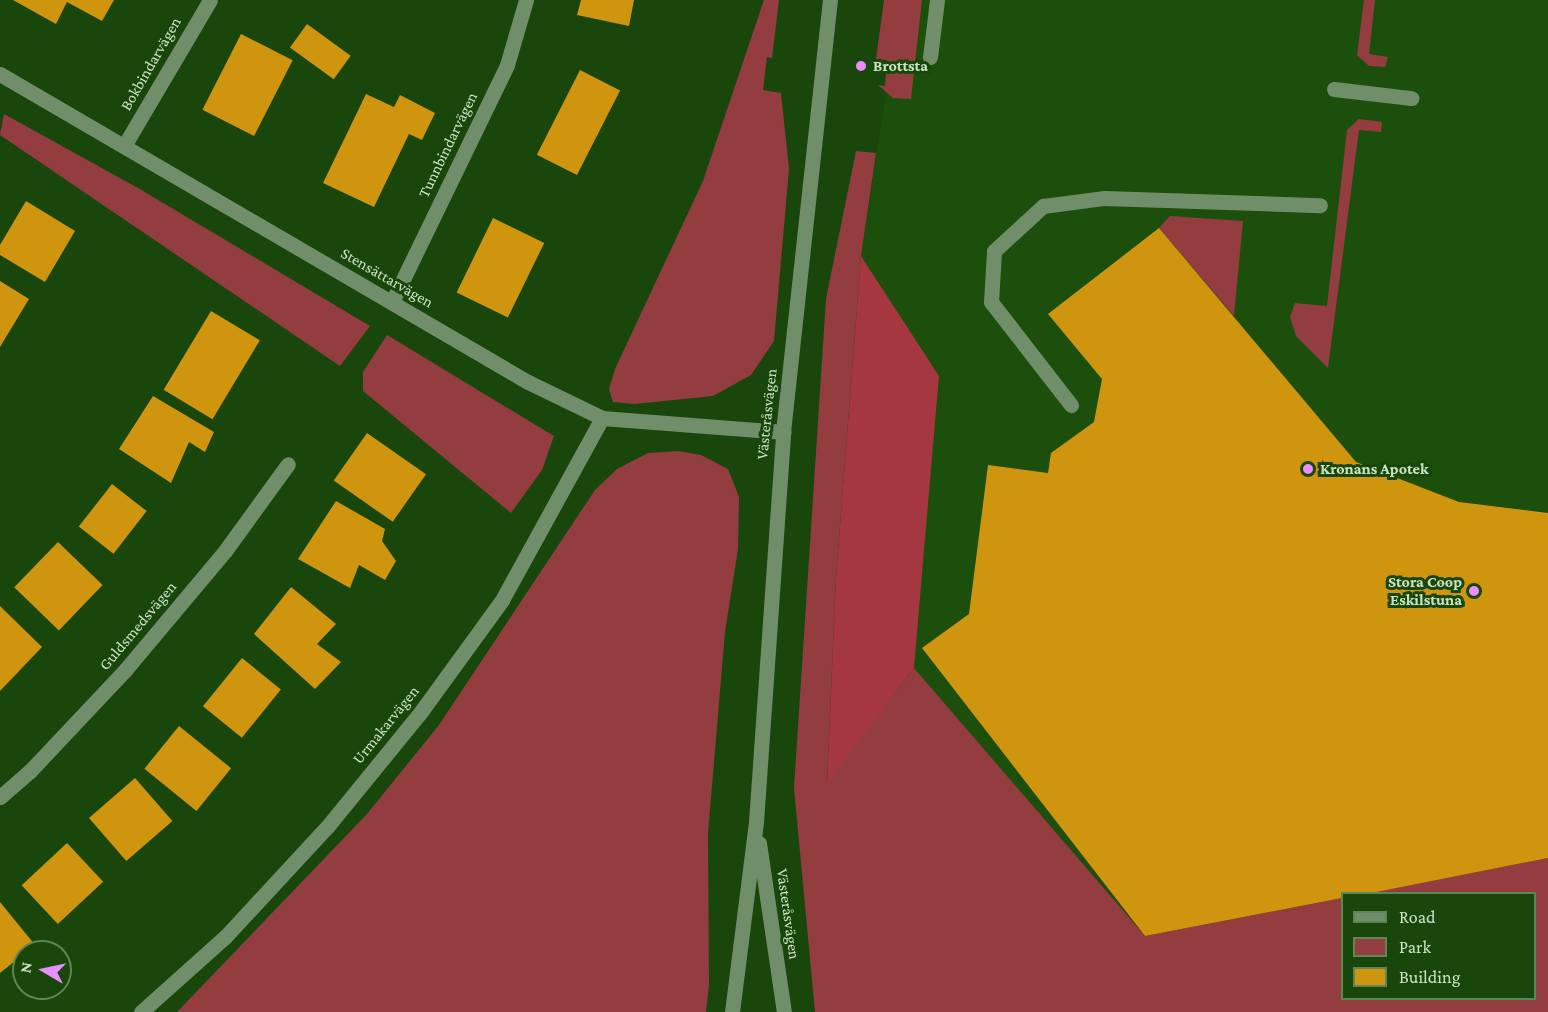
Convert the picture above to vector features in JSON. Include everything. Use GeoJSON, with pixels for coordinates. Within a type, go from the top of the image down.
{"type":"FeatureCollection","features":[{"type":"Feature","properties":{"kind":"street","name":"Bokbindarvägen"},"geometry":{"type":"LineString","coordinates":[[124,146],[210,0]]}},
{"type":"Feature","properties":{"kind":"street","name":"Tunnbindarvägen"},"geometry":{"type":"LineString","coordinates":[[392,302],[507,65],[526,0]]}},
{"type":"Feature","properties":{"kind":"street"},"geometry":{"type":"LineString","coordinates":[[930,57],[937,0]]}},
{"type":"Feature","properties":{"kind":"street","name":"Västeråsvägen"},"geometry":{"type":"LineString","coordinates":[[732,1012],[756,822],[783,432],[831,3]]}},
{"type":"Feature","properties":{"kind":"street","name":"Stensättarvägen"},"geometry":{"type":"LineString","coordinates":[[0,74],[528,382],[602,418],[783,432]]}},
{"type":"Feature","properties":{"kind":"street"},"geometry":{"type":"LineString","coordinates":[[1334,89],[1411,98]]}},
{"type":"Feature","properties":{"kind":"street"},"geometry":{"type":"LineString","coordinates":[[1071,405],[991,303],[994,250],[1042,206],[1104,198],[1320,205]]}},
{"type":"Feature","properties":{"kind":"street","name":"Urmakarvägen"},"geometry":{"type":"LineString","coordinates":[[141,1012],[225,937],[327,827],[420,713],[502,600],[602,418]]}},
{"type":"Feature","properties":{"kind":"street","name":"Guldsmedsvägen"},"geometry":{"type":"LineString","coordinates":[[0,797],[30,771],[126,669],[225,551],[288,464]]}},
{"type":"Feature","properties":{"kind":"street","name":"Västeråsvägen"},"geometry":{"type":"LineString","coordinates":[[756,822],[784,1012]]}},
{"type":"Feature","properties":{"kind":"shaded area"},"geometry":{"type":"Polygon","coordinates":[[[900,0],[1548,0],[1548,858],[1371,892],[1341,892],[1341,898],[1145,936],[914,668],[939,376],[861,256],[900,0]]]}},
{"type":"Feature","properties":{"kind":"shaded area"},"geometry":{"type":"Polygon","coordinates":[[[861,256],[939,376],[914,668],[827,784],[836,577],[861,256]]]}},
{"type":"Feature","properties":{"kind":"green space"},"geometry":{"type":"Polygon","coordinates":[[[764,0],[779,0],[772,58],[767,57],[763,90],[781,93],[789,169],[774,341],[751,375],[713,396],[635,404],[613,402],[609,389],[615,369],[703,181],[764,0]]]}},
{"type":"Feature","properties":{"kind":"green space"},"geometry":{"type":"Polygon","coordinates":[[[884,0],[922,0],[911,99],[893,98],[878,85],[885,86],[887,60],[876,59],[884,0]]]}},
{"type":"Feature","properties":{"kind":"green space"},"geometry":{"type":"Polygon","coordinates":[[[1364,0],[1375,0],[1369,54],[1388,57],[1385,67],[1369,66],[1357,55],[1364,0]]]}},
{"type":"Feature","properties":{"kind":"green space"},"geometry":{"type":"Polygon","coordinates":[[[4,114],[138,188],[370,326],[340,366],[0,135],[4,114]]]}},
{"type":"Feature","properties":{"kind":"green space"},"geometry":{"type":"Polygon","coordinates":[[[1359,119],[1382,122],[1381,132],[1359,130],[1328,368],[1296,336],[1290,317],[1295,303],[1327,306],[1347,130],[1359,119]]]}},
{"type":"Feature","properties":{"kind":"green space"},"geometry":{"type":"Polygon","coordinates":[[[856,151],[876,153],[861,256],[836,577],[827,782],[914,668],[1145,936],[1341,898],[1341,1000],[1536,1000],[1536,892],[1371,892],[1548,858],[1548,1012],[815,1012],[794,788],[826,299],[856,151]]]}},
{"type":"Feature","properties":{"kind":"green space"},"geometry":{"type":"Polygon","coordinates":[[[1170,216],[1243,221],[1234,316],[1159,228],[1170,216]]]}},
{"type":"Feature","properties":{"kind":"green space"},"geometry":{"type":"Polygon","coordinates":[[[387,335],[554,436],[542,470],[511,513],[363,391],[363,372],[387,335]]]}},
{"type":"Feature","properties":{"kind":"green space"},"geometry":{"type":"Polygon","coordinates":[[[678,451],[701,455],[728,469],[739,497],[738,549],[725,632],[708,833],[709,985],[706,1012],[177,1012],[367,814],[439,725],[595,490],[617,469],[648,453],[678,451]]]}},
{"type":"Feature","properties":{"kind":"building"},"geometry":{"type":"Polygon","coordinates":[[[13,0],[114,0],[102,21],[67,2],[56,24],[13,0]]]}},
{"type":"Feature","properties":{"kind":"building"},"geometry":{"type":"Polygon","coordinates":[[[581,0],[634,0],[629,26],[577,15],[581,0]]]}},
{"type":"Feature","properties":{"kind":"building"},"geometry":{"type":"Polygon","coordinates":[[[307,24],[351,56],[334,79],[290,47],[307,24]]]}},
{"type":"Feature","properties":{"kind":"building"},"geometry":{"type":"Polygon","coordinates":[[[241,34],[293,60],[254,136],[202,110],[241,34]]]}},
{"type":"Feature","properties":{"kind":"building"},"geometry":{"type":"Polygon","coordinates":[[[580,70],[620,90],[577,175],[537,155],[580,70]]]}},
{"type":"Feature","properties":{"kind":"building"},"geometry":{"type":"Polygon","coordinates":[[[366,94],[394,107],[400,95],[435,113],[422,140],[409,134],[374,207],[323,183],[366,94]]]}},
{"type":"Feature","properties":{"kind":"building"},"geometry":{"type":"Polygon","coordinates":[[[26,201],[75,231],[45,282],[0,255],[0,245],[26,201]]]}},
{"type":"Feature","properties":{"kind":"building"},"geometry":{"type":"Polygon","coordinates":[[[493,218],[544,243],[508,318],[457,293],[493,218]]]}},
{"type":"Feature","properties":{"kind":"building"},"geometry":{"type":"Polygon","coordinates":[[[1159,228],[1356,462],[1459,502],[1548,513],[1548,858],[1376,892],[1341,892],[1341,898],[1145,936],[922,648],[969,614],[988,465],[1048,473],[1051,453],[1094,422],[1102,379],[1048,314],[1159,228]]]}},
{"type":"Feature","properties":{"kind":"building"},"geometry":{"type":"Polygon","coordinates":[[[0,281],[29,299],[0,347],[0,281]]]}},
{"type":"Feature","properties":{"kind":"building"},"geometry":{"type":"Polygon","coordinates":[[[211,311],[260,340],[212,419],[164,390],[211,311]]]}},
{"type":"Feature","properties":{"kind":"building"},"geometry":{"type":"Polygon","coordinates":[[[153,396],[214,432],[205,452],[189,442],[171,483],[119,449],[153,396]]]}},
{"type":"Feature","properties":{"kind":"building"},"geometry":{"type":"Polygon","coordinates":[[[367,433],[426,474],[393,522],[334,481],[367,433]]]}},
{"type":"Feature","properties":{"kind":"building"},"geometry":{"type":"Polygon","coordinates":[[[112,484],[147,511],[113,554],[79,527],[112,484]]]}},
{"type":"Feature","properties":{"kind":"building"},"geometry":{"type":"Polygon","coordinates":[[[336,501],[385,529],[382,541],[396,561],[385,580],[359,565],[350,588],[298,559],[336,501]]]}},
{"type":"Feature","properties":{"kind":"building"},"geometry":{"type":"Polygon","coordinates":[[[58,542],[103,585],[59,630],[14,587],[58,542]]]}},
{"type":"Feature","properties":{"kind":"building"},"geometry":{"type":"Polygon","coordinates":[[[291,587],[336,624],[317,644],[341,662],[315,689],[254,634],[291,587]]]}},
{"type":"Feature","properties":{"kind":"building"},"geometry":{"type":"Polygon","coordinates":[[[0,606],[42,647],[0,691],[0,606]]]}},
{"type":"Feature","properties":{"kind":"building"},"geometry":{"type":"Polygon","coordinates":[[[242,658],[281,689],[242,738],[203,706],[242,658]]]}},
{"type":"Feature","properties":{"kind":"building"},"geometry":{"type":"Polygon","coordinates":[[[179,726],[231,768],[196,811],[144,769],[179,726]]]}},
{"type":"Feature","properties":{"kind":"building"},"geometry":{"type":"Polygon","coordinates":[[[135,778],[172,821],[126,861],[89,818],[135,778]]]}},
{"type":"Feature","properties":{"kind":"building"},"geometry":{"type":"Polygon","coordinates":[[[67,843],[103,882],[58,924],[22,885],[67,843]]]}},
{"type":"Feature","properties":{"kind":"building"},"geometry":{"type":"Polygon","coordinates":[[[0,902],[31,940],[12,940],[12,963],[0,973],[0,902]]]}},
{"type":"Feature","properties":{"kind":"place","name":"Brottsta"},"geometry":{"type":"Point","coordinates":[861,66]}},
{"type":"Feature","properties":{"kind":"place","name":"Kronans Apotek"},"geometry":{"type":"Point","coordinates":[1308,469]}},
{"type":"Feature","properties":{"kind":"place","name":"Stora Coop Eskilstuna"},"geometry":{"type":"Point","coordinates":[1474,591]}}]}
